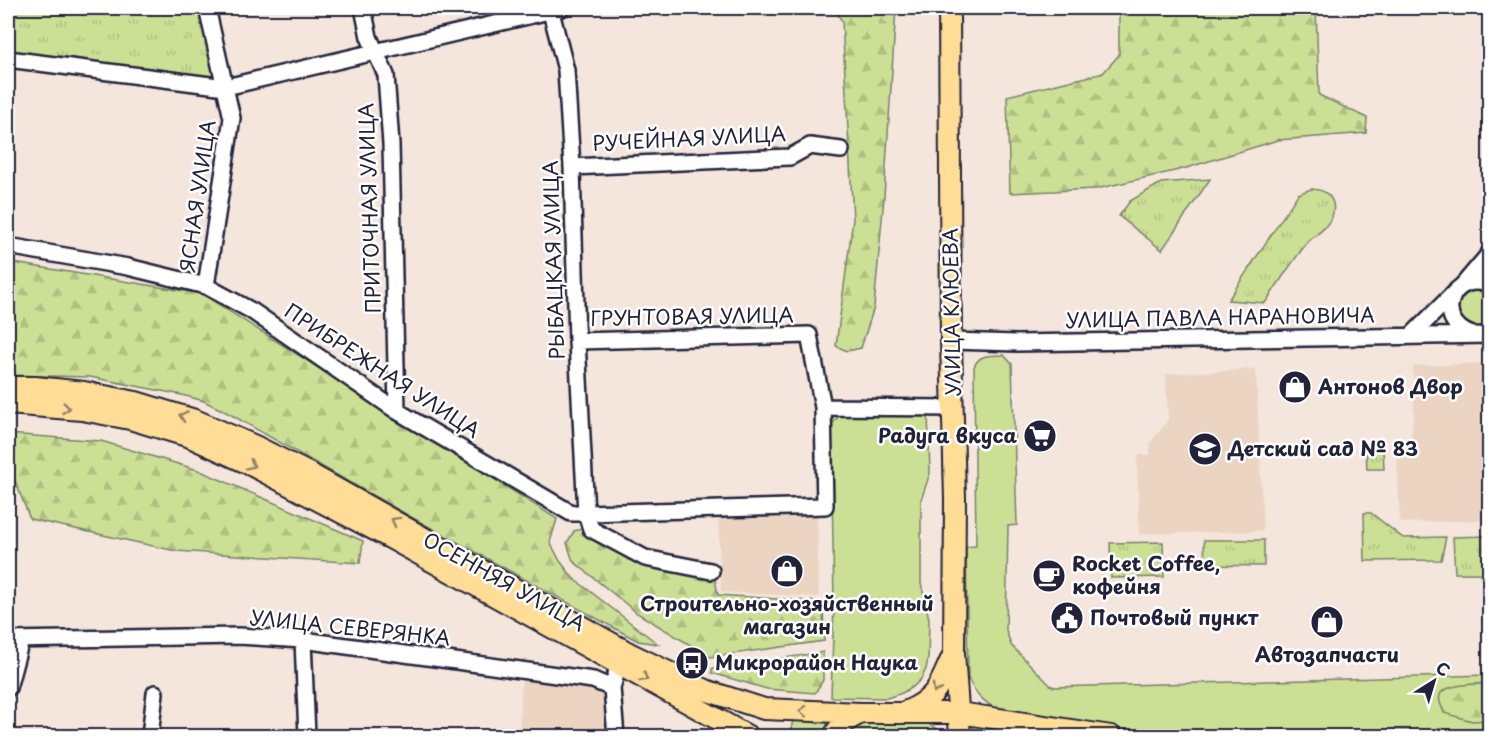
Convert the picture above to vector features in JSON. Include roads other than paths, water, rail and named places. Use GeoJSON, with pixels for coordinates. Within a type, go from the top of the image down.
{"type":"FeatureCollection","features":[{"type":"Feature","properties":{"kind":"main road","name":"УЛИЦА КЛЮЕВА"},"geometry":{"type":"LineString","coordinates":[[949,8],[951,341],[956,499],[954,653],[960,736]]}},
{"type":"Feature","properties":{"kind":"main road","name":"ОСЕННЯЯ УЛИЦА"},"geometry":{"type":"LineString","coordinates":[[8,387],[84,392],[136,402],[195,420],[255,446],[312,475],[629,653],[700,687],[764,709],[861,713],[959,713],[1014,722],[1045,731],[1111,736]]}},
{"type":"Feature","properties":{"kind":"main road","name":"ОСЕННЯЯ УЛИЦА"},"geometry":{"type":"LineString","coordinates":[[8,404],[82,410],[130,419],[190,437],[304,492],[747,736]]}},
{"type":"Feature","properties":{"kind":"main road","name":"УЛИЦА КЛЮЕВА"},"geometry":{"type":"LineString","coordinates":[[904,712],[931,698],[954,653]]}},
{"type":"Feature","properties":{"kind":"main road"},"geometry":{"type":"LineString","coordinates":[[834,736],[840,726],[861,713]]}},
{"type":"Feature","properties":{"kind":"street","name":"ЯСНАЯ УЛИЦА"},"geometry":{"type":"LineString","coordinates":[[206,286],[232,118],[207,8]]}},
{"type":"Feature","properties":{"kind":"street","name":"ПРИТОЧНАЯ УЛИЦА"},"geometry":{"type":"LineString","coordinates":[[363,8],[369,37],[386,75],[391,144],[397,411]]}},
{"type":"Feature","properties":{"kind":"street"},"geometry":{"type":"LineString","coordinates":[[8,59],[226,87],[554,8]]}},
{"type":"Feature","properties":{"kind":"street","name":"РЫБАЦКАЯ УЛИЦА"},"geometry":{"type":"LineString","coordinates":[[554,8],[566,70],[586,513]]}},
{"type":"Feature","properties":{"kind":"street","name":"РУЧЕЙНАЯ УЛИЦА"},"geometry":{"type":"LineString","coordinates":[[572,167],[790,156],[810,146],[841,150]]}},
{"type":"Feature","properties":{"kind":"street","name":"ПРИБРЕЖНАЯ УЛИЦА"},"geometry":{"type":"LineString","coordinates":[[8,246],[128,267],[206,286],[252,311],[397,411],[571,513],[825,506],[823,407]]}},
{"type":"Feature","properties":{"kind":"street"},"geometry":{"type":"LineString","coordinates":[[1412,335],[1458,290],[1490,253]]}},
{"type":"Feature","properties":{"kind":"street"},"geometry":{"type":"LineString","coordinates":[[1486,334],[1463,332],[1453,322],[1450,306],[1458,290],[1473,282],[1490,285]]}},
{"type":"Feature","properties":{"kind":"street","name":"УЛИЦА ПАВЛА НАРАНОВИЧА"},"geometry":{"type":"LineString","coordinates":[[951,341],[971,343],[1052,342],[1486,334]]}},
{"type":"Feature","properties":{"kind":"street","name":"ГРУНТОВАЯ УЛИЦА"},"geometry":{"type":"LineString","coordinates":[[577,341],[809,335],[823,407]]}},
{"type":"Feature","properties":{"kind":"street"},"geometry":{"type":"LineString","coordinates":[[823,407],[954,408]]}},
{"type":"Feature","properties":{"kind":"street"},"geometry":{"type":"LineString","coordinates":[[586,513],[591,529],[645,558],[711,571]]}},
{"type":"Feature","properties":{"kind":"street","name":"УЛИЦА СЕВЕРЯНКА"},"geometry":{"type":"LineString","coordinates":[[14,640],[239,636],[303,640],[593,680],[612,688]]}},
{"type":"Feature","properties":{"kind":"street"},"geometry":{"type":"LineString","coordinates":[[8,688],[14,640]]}},
{"type":"Feature","properties":{"kind":"street"},"geometry":{"type":"LineString","coordinates":[[303,640],[307,736]]}},
{"type":"Feature","properties":{"kind":"street"},"geometry":{"type":"LineString","coordinates":[[616,736],[612,688],[619,664]]}},
{"type":"Feature","properties":{"kind":"street"},"geometry":{"type":"LineString","coordinates":[[150,736],[155,693]]}},
{"type":"Feature","properties":{"kind":"place","name":"Антонов Двор"},"geometry":{"type":"Point","coordinates":[1295,387]}},
{"type":"Feature","properties":{"kind":"place","name":"Радуга вкуса"},"geometry":{"type":"Point","coordinates":[1040,436]}},
{"type":"Feature","properties":{"kind":"place","name":"Детский сад № 83"},"geometry":{"type":"Point","coordinates":[1205,449]}},
{"type":"Feature","properties":{"kind":"place","name":"Строительно-хозяйственный магазин"},"geometry":{"type":"Point","coordinates":[787,571]}},
{"type":"Feature","properties":{"kind":"place","name":"Rocket Coffee, кофейня"},"geometry":{"type":"Point","coordinates":[1049,576]}},
{"type":"Feature","properties":{"kind":"place","name":"Почтовый пункт"},"geometry":{"type":"Point","coordinates":[1067,618]}},
{"type":"Feature","properties":{"kind":"place","name":"Автозапчасти"},"geometry":{"type":"Point","coordinates":[1327,622]}},
{"type":"Feature","properties":{"kind":"place","name":"Микрорайон Наука"},"geometry":{"type":"Point","coordinates":[692,663]}}]}
